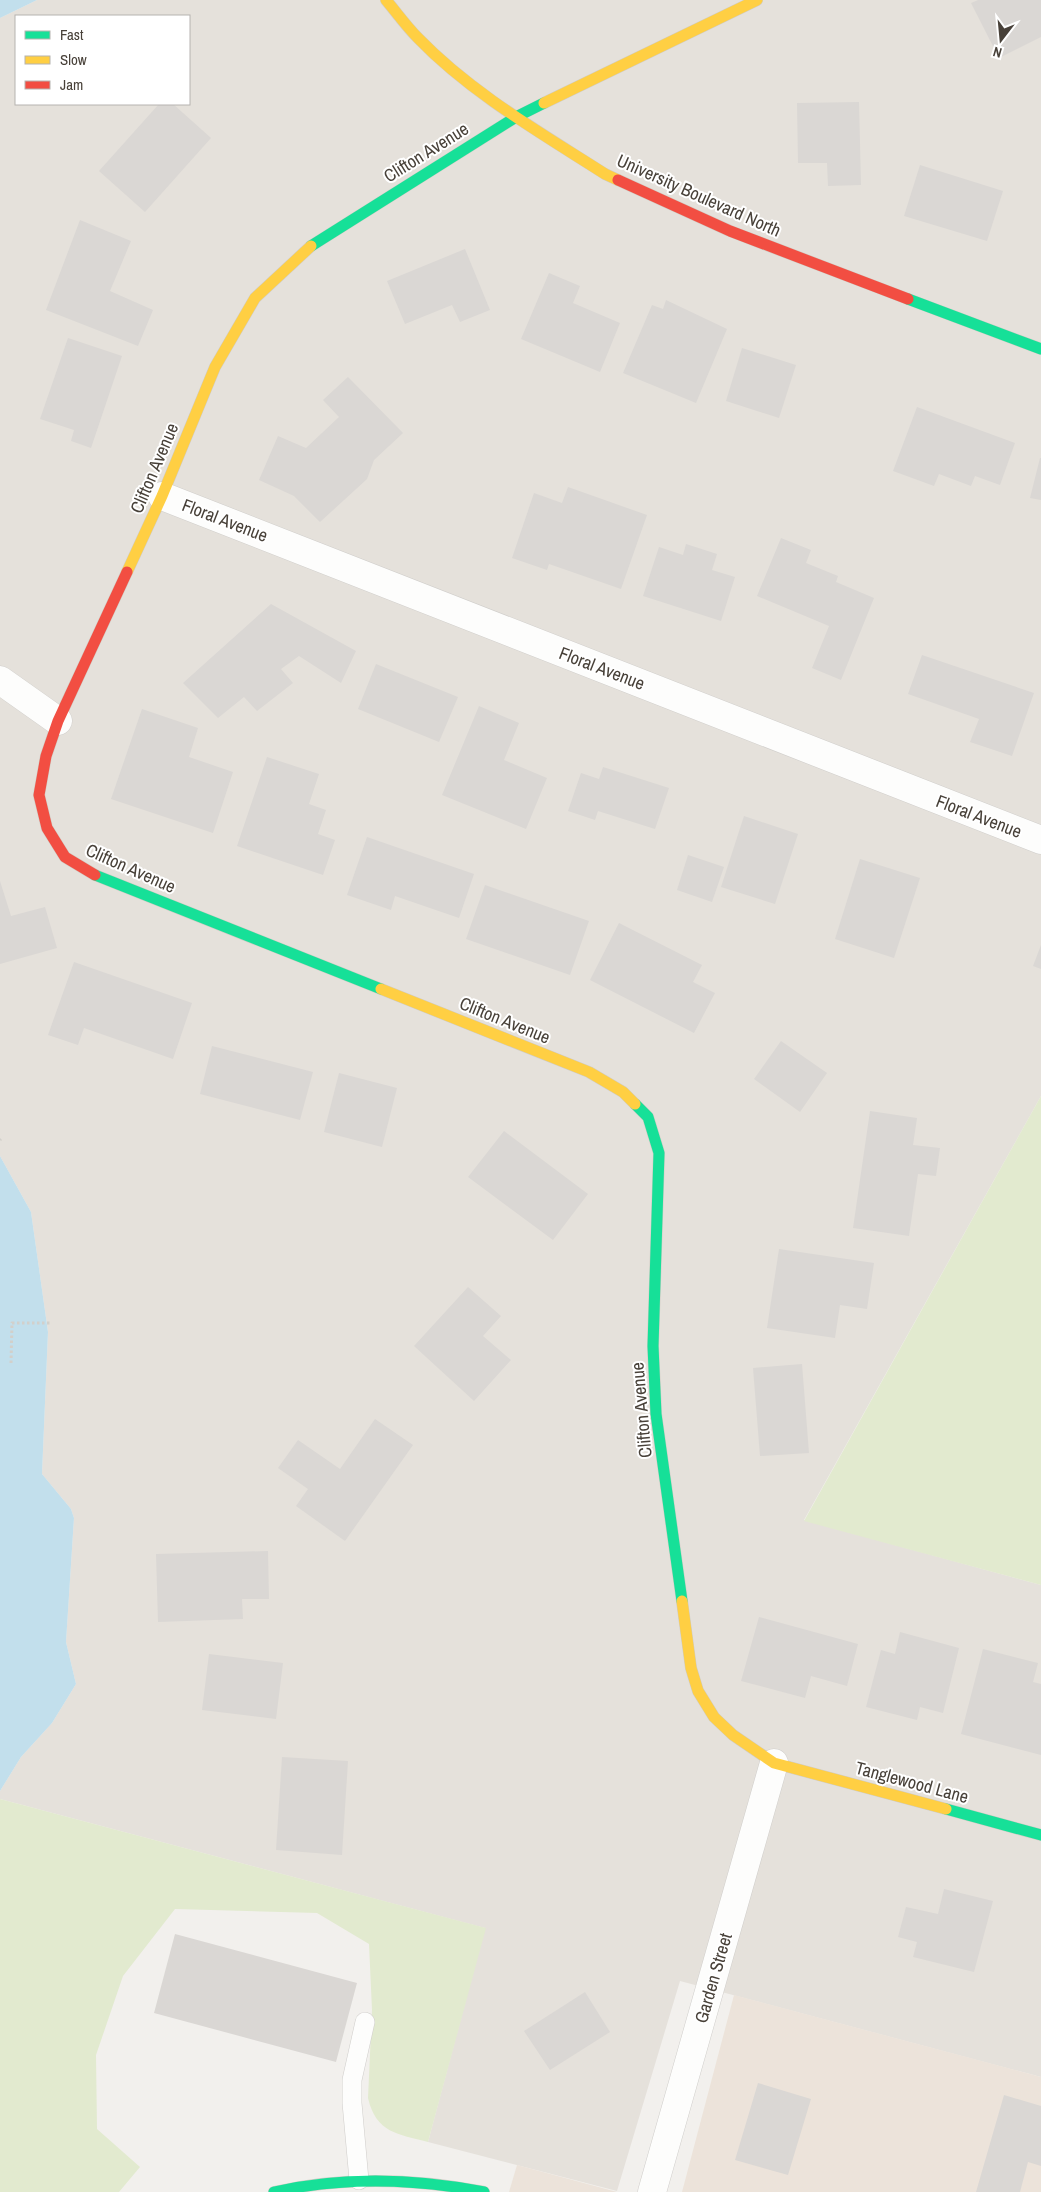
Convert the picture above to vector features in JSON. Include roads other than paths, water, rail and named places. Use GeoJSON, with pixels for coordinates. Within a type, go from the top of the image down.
{"type":"FeatureCollection","features":[{"type":"Feature","properties":{"kind":"street","name":"University Boulevard North"},"geometry":{"type":"LineString","coordinates":[[386,0],[418,38],[453,69],[516,117],[605,174],[730,231],[1041,349]]}},
{"type":"Feature","properties":{"kind":"street","name":"Clifton Avenue"},"geometry":{"type":"LineString","coordinates":[[757,0],[516,117],[310,246],[255,298],[215,367],[162,496],[58,720],[46,756],[39,795],[47,828],[65,857],[98,877],[589,1072],[623,1092],[648,1117],[659,1153],[653,1346],[656,1414],[691,1668],[701,1700],[723,1727],[751,1751],[774,1763]]}},
{"type":"Feature","properties":{"kind":"street","name":"Floral Avenue"},"geometry":{"type":"LineString","coordinates":[[162,496],[1041,840]]}},
{"type":"Feature","properties":{"kind":"street"},"geometry":{"type":"LineString","coordinates":[[0,680],[58,720]]}},
{"type":"Feature","properties":{"kind":"street","name":"Tanglewood Lane"},"geometry":{"type":"LineString","coordinates":[[774,1763],[1041,1835]]}},
{"type":"Feature","properties":{"kind":"street","name":"Garden Street"},"geometry":{"type":"LineString","coordinates":[[652,2192],[774,1763]]}},
{"type":"Feature","properties":{"kind":"street"},"geometry":{"type":"LineString","coordinates":[[274,2192],[304,2185],[359,2180],[427,2182],[484,2192]]}},
{"type":"Feature","properties":{"kind":"lane"},"geometry":{"type":"LineString","coordinates":[[359,2180],[352,2092],[365,2022]]}},
{"type":"Feature","properties":{"kind":"water"},"geometry":{"type":"Polygon","coordinates":[[[0,0],[37,0],[0,18],[0,0]]]}},
{"type":"Feature","properties":{"kind":"water"},"geometry":{"type":"Polygon","coordinates":[[[0,1156],[31,1212],[48,1332],[42,1474],[71,1509],[74,1518],[66,1642],[76,1684],[52,1723],[21,1757],[0,1791],[0,1156]]]}}]}
